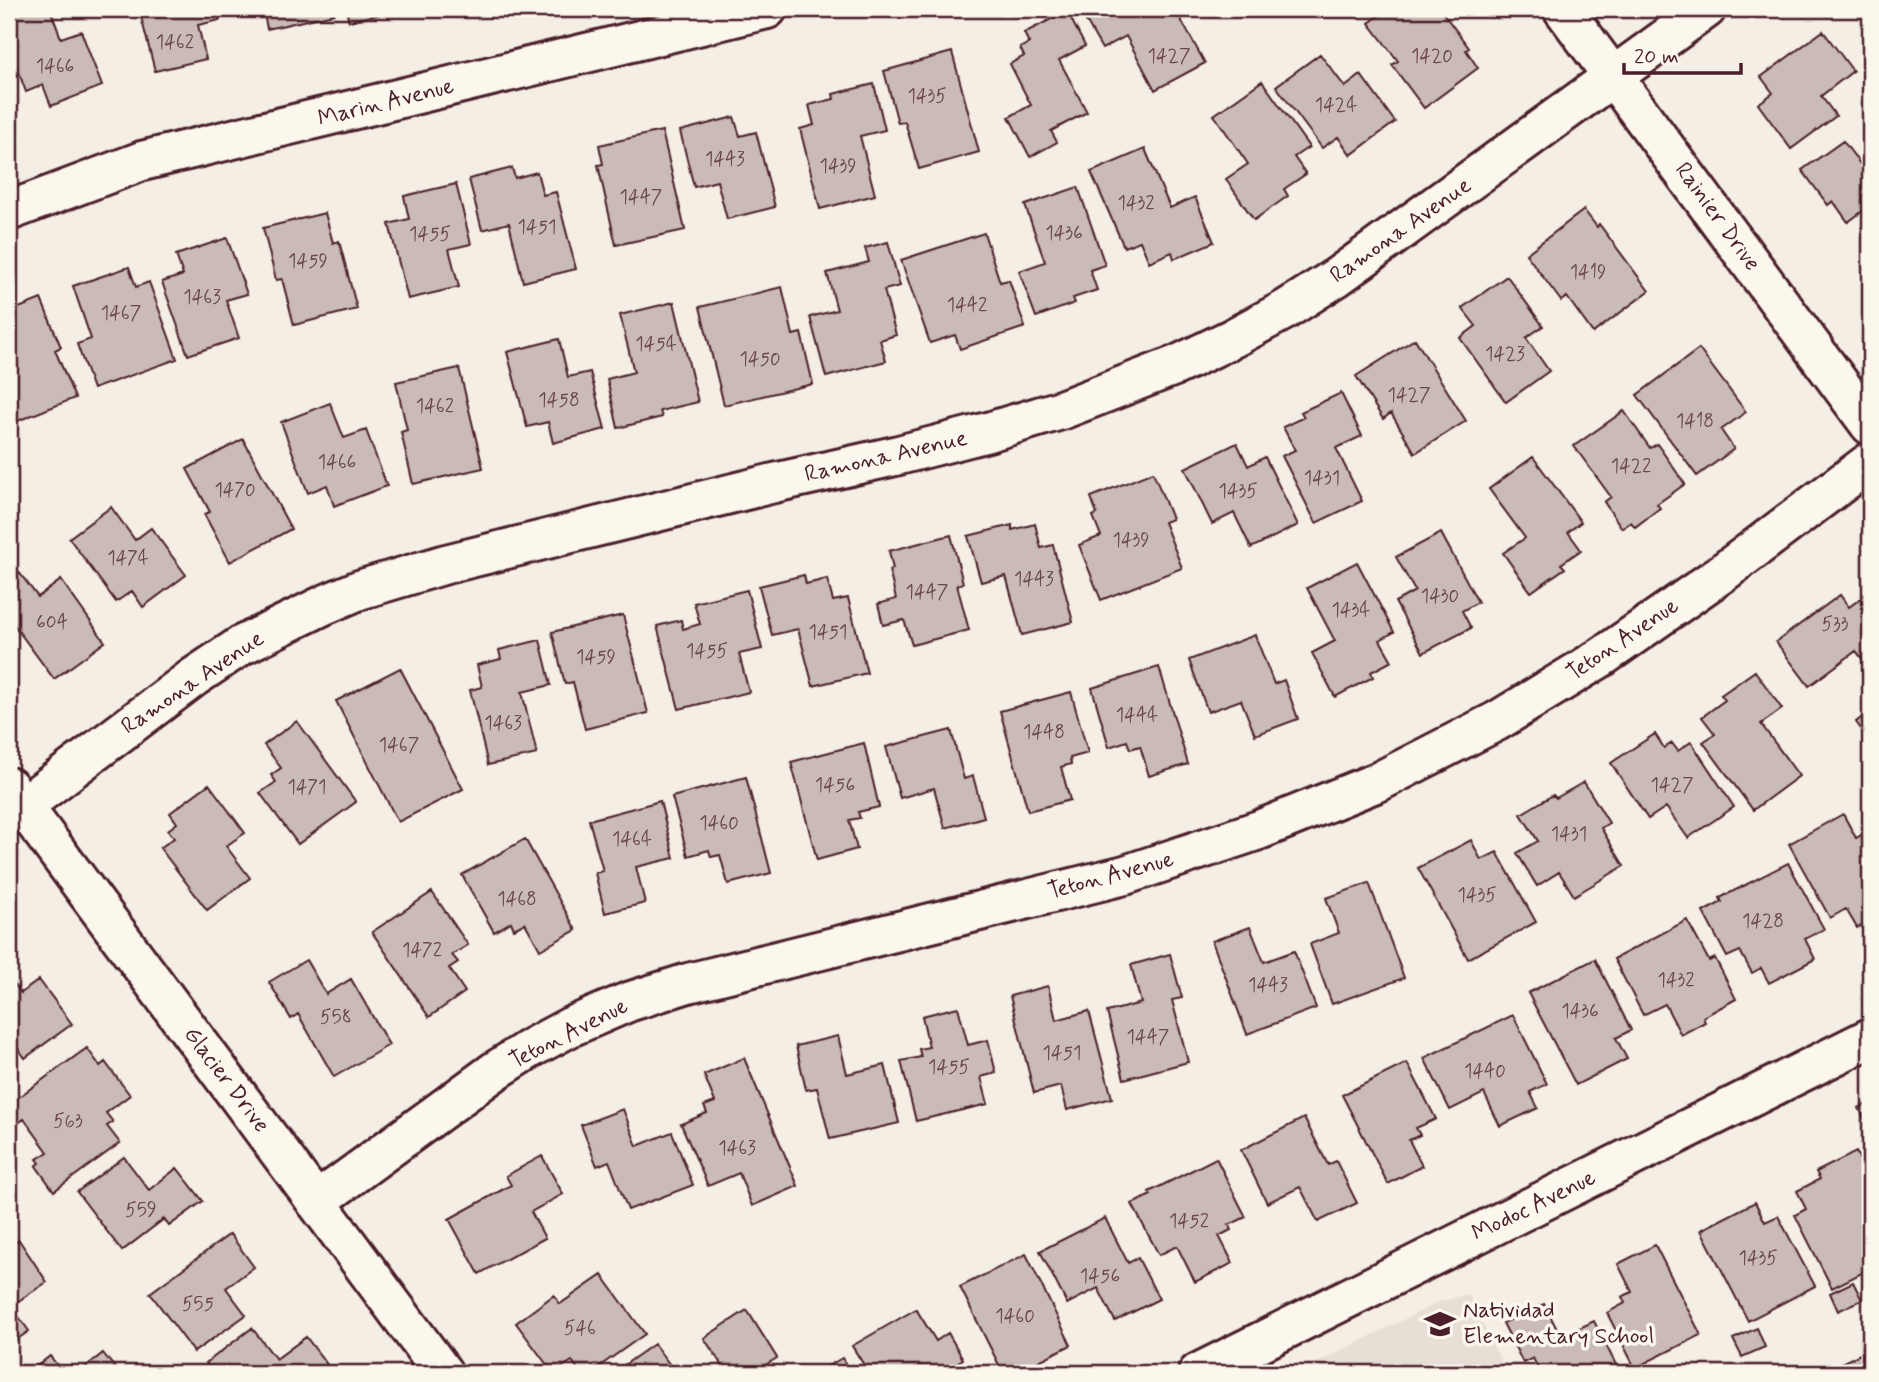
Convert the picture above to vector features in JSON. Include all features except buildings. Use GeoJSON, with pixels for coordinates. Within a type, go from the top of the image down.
{"type":"FeatureCollection","features":[{"type":"Feature","properties":{"kind":"street","name":"Rainier Drive"},"geometry":{"type":"LineString","coordinates":[[1563,9],[1870,425]]}},
{"type":"Feature","properties":{"kind":"street","name":"Ramona Avenue"},"geometry":{"type":"LineString","coordinates":[[16,796],[242,645],[359,590],[459,561],[988,432],[1118,390],[1177,365],[1285,310],[1337,277],[1706,9]]}},
{"type":"Feature","properties":{"kind":"street","name":"Marin Avenue"},"geometry":{"type":"LineString","coordinates":[[9,211],[142,162],[754,10]]}},
{"type":"Feature","properties":{"kind":"street","name":"Teton Avenue"},"geometry":{"type":"LineString","coordinates":[[316,1202],[495,1071],[570,1027],[628,1002],[688,983],[1125,875],[1259,830],[1380,781],[1497,721],[1602,657],[1731,566],[1870,462]]}},
{"type":"Feature","properties":{"kind":"street","name":"Glacier Drive"},"geometry":{"type":"LineString","coordinates":[[16,796],[443,1373]]}},
{"type":"Feature","properties":{"kind":"street","name":"Modoc Avenue"},"geometry":{"type":"LineString","coordinates":[[1198,1373],[1870,1038]]}},
{"type":"Feature","properties":{"kind":"shaded area","name":"Natividad Elementary School"},"geometry":{"type":"Polygon","coordinates":[[[1468,1294],[1507,1373],[1296,1373],[1439,1302],[1468,1294]]]}},
{"type":"Feature","properties":{"kind":"place","name":"Natividad Elementary School"},"geometry":{"type":"Point","coordinates":[1440,1324]}}]}
